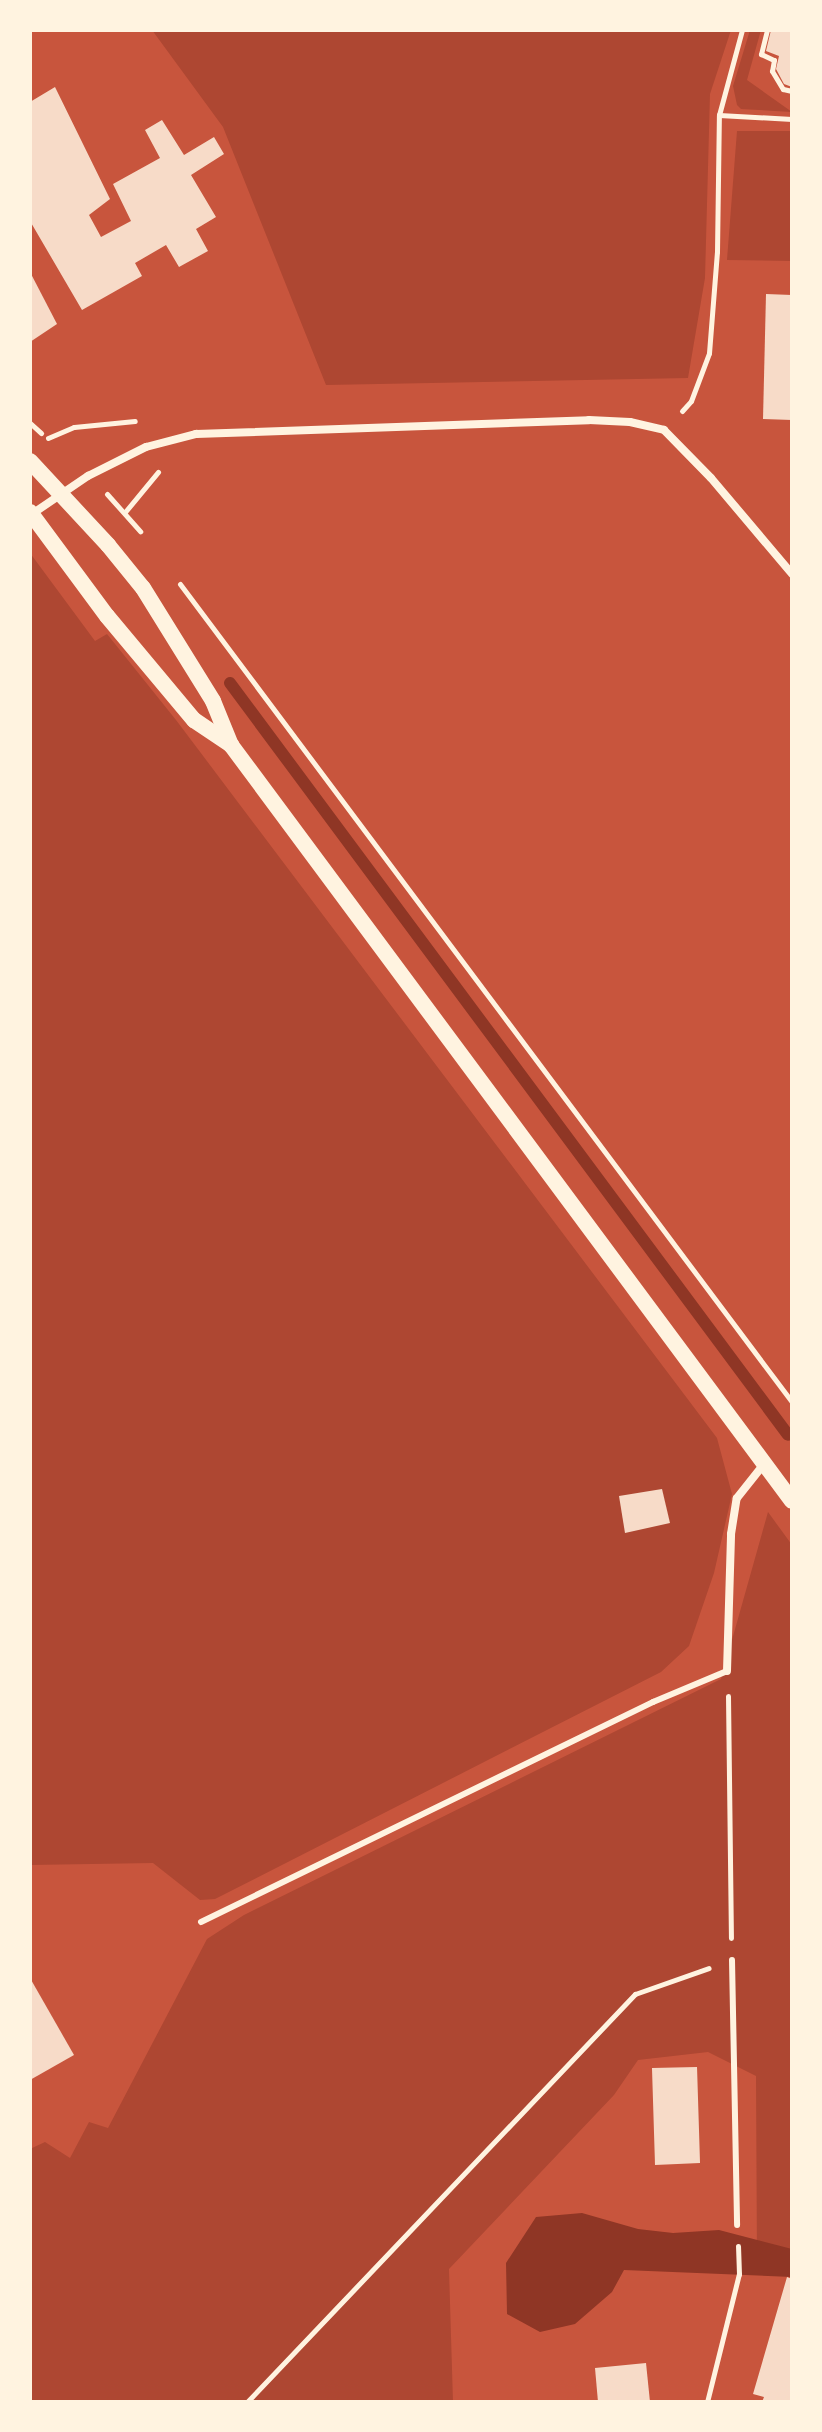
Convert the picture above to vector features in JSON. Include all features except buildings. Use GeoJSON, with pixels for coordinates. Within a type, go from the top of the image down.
{"type":"FeatureCollection","features":[{"type":"Feature","properties":{"kind":"main road"},"geometry":{"type":"LineString","coordinates":[[30,461],[63,494],[143,588],[213,701],[231,745],[792,1501]]}},
{"type":"Feature","properties":{"kind":"main road"},"geometry":{"type":"LineString","coordinates":[[31,513],[107,616],[194,720],[231,745]]}},
{"type":"Feature","properties":{"kind":"street"},"geometry":{"type":"LineString","coordinates":[[31,513],[88,476],[146,447],[196,434],[589,420],[630,422],[664,430],[711,478],[792,574]]}},
{"type":"Feature","properties":{"kind":"street"},"geometry":{"type":"LineString","coordinates":[[727,1671],[731,1534],[737,1498],[764,1464]]}},
{"type":"Feature","properties":{"kind":"lane"},"geometry":{"type":"LineString","coordinates":[[201,1922],[653,1702],[727,1671]]}},
{"type":"Feature","properties":{"kind":"lane"},"geometry":{"type":"LineString","coordinates":[[732,1960],[737,2225]]}},
{"type":"Feature","properties":{"kind":"path"},"geometry":{"type":"LineString","coordinates":[[664,430],[691,401],[709,353],[717,252],[719,115],[742,30]]}},
{"type":"Feature","properties":{"kind":"path"},"geometry":{"type":"LineString","coordinates":[[767,30],[761,54],[774,60],[772,71],[783,89],[792,91]]}},
{"type":"Feature","properties":{"kind":"path"},"geometry":{"type":"LineString","coordinates":[[719,115],[792,119]]}},
{"type":"Feature","properties":{"kind":"path"},"geometry":{"type":"LineString","coordinates":[[178,581],[792,1402]]}},
{"type":"Feature","properties":{"kind":"path"},"geometry":{"type":"LineString","coordinates":[[247,2402],[635,1994],[732,1960],[727,1671]]}},
{"type":"Feature","properties":{"kind":"path"},"geometry":{"type":"LineString","coordinates":[[707,2402],[739,2274]]}},
{"type":"Feature","properties":{"kind":"shaded area"},"geometry":{"type":"Polygon","coordinates":[[[152,30],[731,30],[710,94],[705,278],[688,378],[326,385],[223,127],[152,30]]]}},
{"type":"Feature","properties":{"kind":"shaded area"},"geometry":{"type":"Polygon","coordinates":[[[750,30],[761,30],[747,80],[792,112],[741,109],[737,105],[733,86],[750,30]]]}},
{"type":"Feature","properties":{"kind":"shaded area"},"geometry":{"type":"Polygon","coordinates":[[[737,131],[792,131],[792,261],[727,260],[737,131]]]}},
{"type":"Feature","properties":{"kind":"shaded area"},"geometry":{"type":"Polygon","coordinates":[[[30,553],[95,641],[107,634],[176,720],[717,1438],[732,1494],[714,1573],[689,1646],[661,1672],[215,1899],[200,1900],[153,1863],[30,1865],[30,553]]]}},
{"type":"Feature","properties":{"kind":"shaded area"},"geometry":{"type":"Polygon","coordinates":[[[768,1512],[792,1545],[792,2268],[757,2265],[756,2076],[708,2052],[638,2060],[614,2095],[449,2269],[453,2402],[30,2402],[30,2149],[45,2142],[70,2158],[89,2122],[108,2128],[207,1939],[244,1915],[721,1679],[768,1512]]]}},
{"type":"Feature","properties":{"kind":"shaded area"},"geometry":{"type":"Polygon","coordinates":[[[582,2213],[638,2229],[673,2233],[719,2230],[792,2249],[792,2277],[624,2270],[612,2292],[575,2324],[540,2332],[507,2314],[506,2263],[536,2217],[582,2213]]]}},
{"type":"Feature","properties":{"kind":"waterway"},"geometry":{"type":"LineString","coordinates":[[230,683],[788,1435]]}}]}
